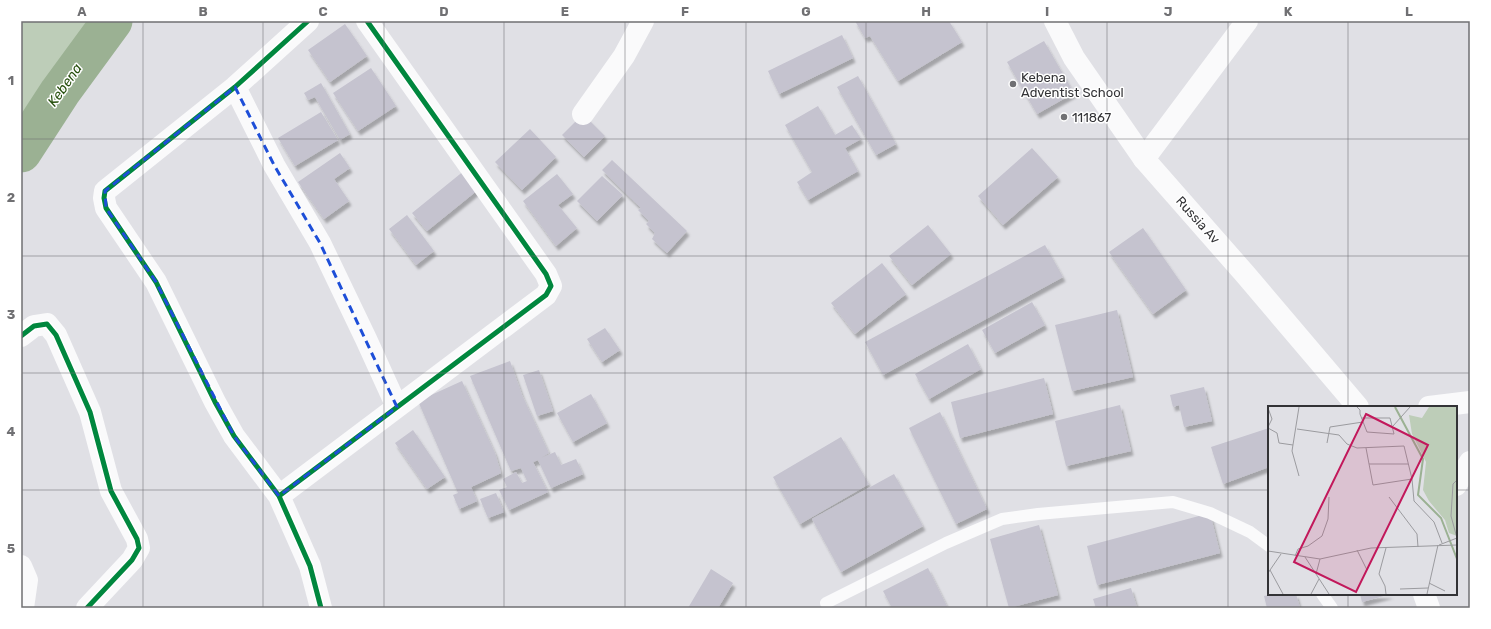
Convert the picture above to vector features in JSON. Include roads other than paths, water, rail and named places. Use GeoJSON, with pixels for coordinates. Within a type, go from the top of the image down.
{"type":"FeatureCollection","features":[{"type":"Feature","properties":{"kind":"street"},"geometry":{"type":"LineString","coordinates":[[308,21],[235,87],[105,191],[104,198],[106,208],[156,282],[215,402],[234,436],[278,496],[310,566],[321,608]]}},
{"type":"Feature","properties":{"kind":"street"},"geometry":{"type":"LineString","coordinates":[[278,496],[546,295],[551,286],[546,274],[367,21]]}},
{"type":"Feature","properties":{"kind":"street"},"geometry":{"type":"LineString","coordinates":[[583,114],[624,56],[643,21]]}},
{"type":"Feature","properties":{"kind":"street","name":"Russia Av"},"geometry":{"type":"LineString","coordinates":[[1055,21],[1074,58],[1144,160],[1245,274],[1357,406]]}},
{"type":"Feature","properties":{"kind":"street"},"geometry":{"type":"LineString","coordinates":[[1144,160],[1247,21]]}},
{"type":"Feature","properties":{"kind":"street"},"geometry":{"type":"LineString","coordinates":[[235,87],[274,165],[320,243],[397,408]]}},
{"type":"Feature","properties":{"kind":"street"},"geometry":{"type":"LineString","coordinates":[[21,336],[34,326],[47,324],[56,335],[90,412],[111,491],[138,538],[139,548],[132,560],[87,608]]}},
{"type":"Feature","properties":{"kind":"street"},"geometry":{"type":"LineString","coordinates":[[1437,406],[1470,402]]}},
{"type":"Feature","properties":{"kind":"street"},"geometry":{"type":"LineString","coordinates":[[1457,482],[1470,462]]}},
{"type":"Feature","properties":{"kind":"street"},"geometry":{"type":"LineString","coordinates":[[21,566],[27,580],[23,608]]}},
{"type":"Feature","properties":{"kind":"street"},"geometry":{"type":"LineString","coordinates":[[1424,595],[1429,608]]}},
{"type":"Feature","properties":{"kind":"lane"},"geometry":{"type":"LineString","coordinates":[[826,603],[946,543],[1002,519],[1016,517],[1173,502],[1217,516],[1250,532],[1268,545]]}},
{"type":"Feature","properties":{"kind":"lane"},"geometry":{"type":"LineString","coordinates":[[1323,595],[1332,608]]}},
{"type":"Feature","properties":{"kind":"waterway","name":"Kebena"},"geometry":{"type":"LineString","coordinates":[[21,152],[60,92],[112,21]]}},
{"type":"Feature","properties":{"kind":"place","name":"Kebena Adventist School"},"geometry":{"type":"Point","coordinates":[1013,84]}},
{"type":"Feature","properties":{"kind":"place","name":"111867"},"geometry":{"type":"Point","coordinates":[1064,117]}}]}
